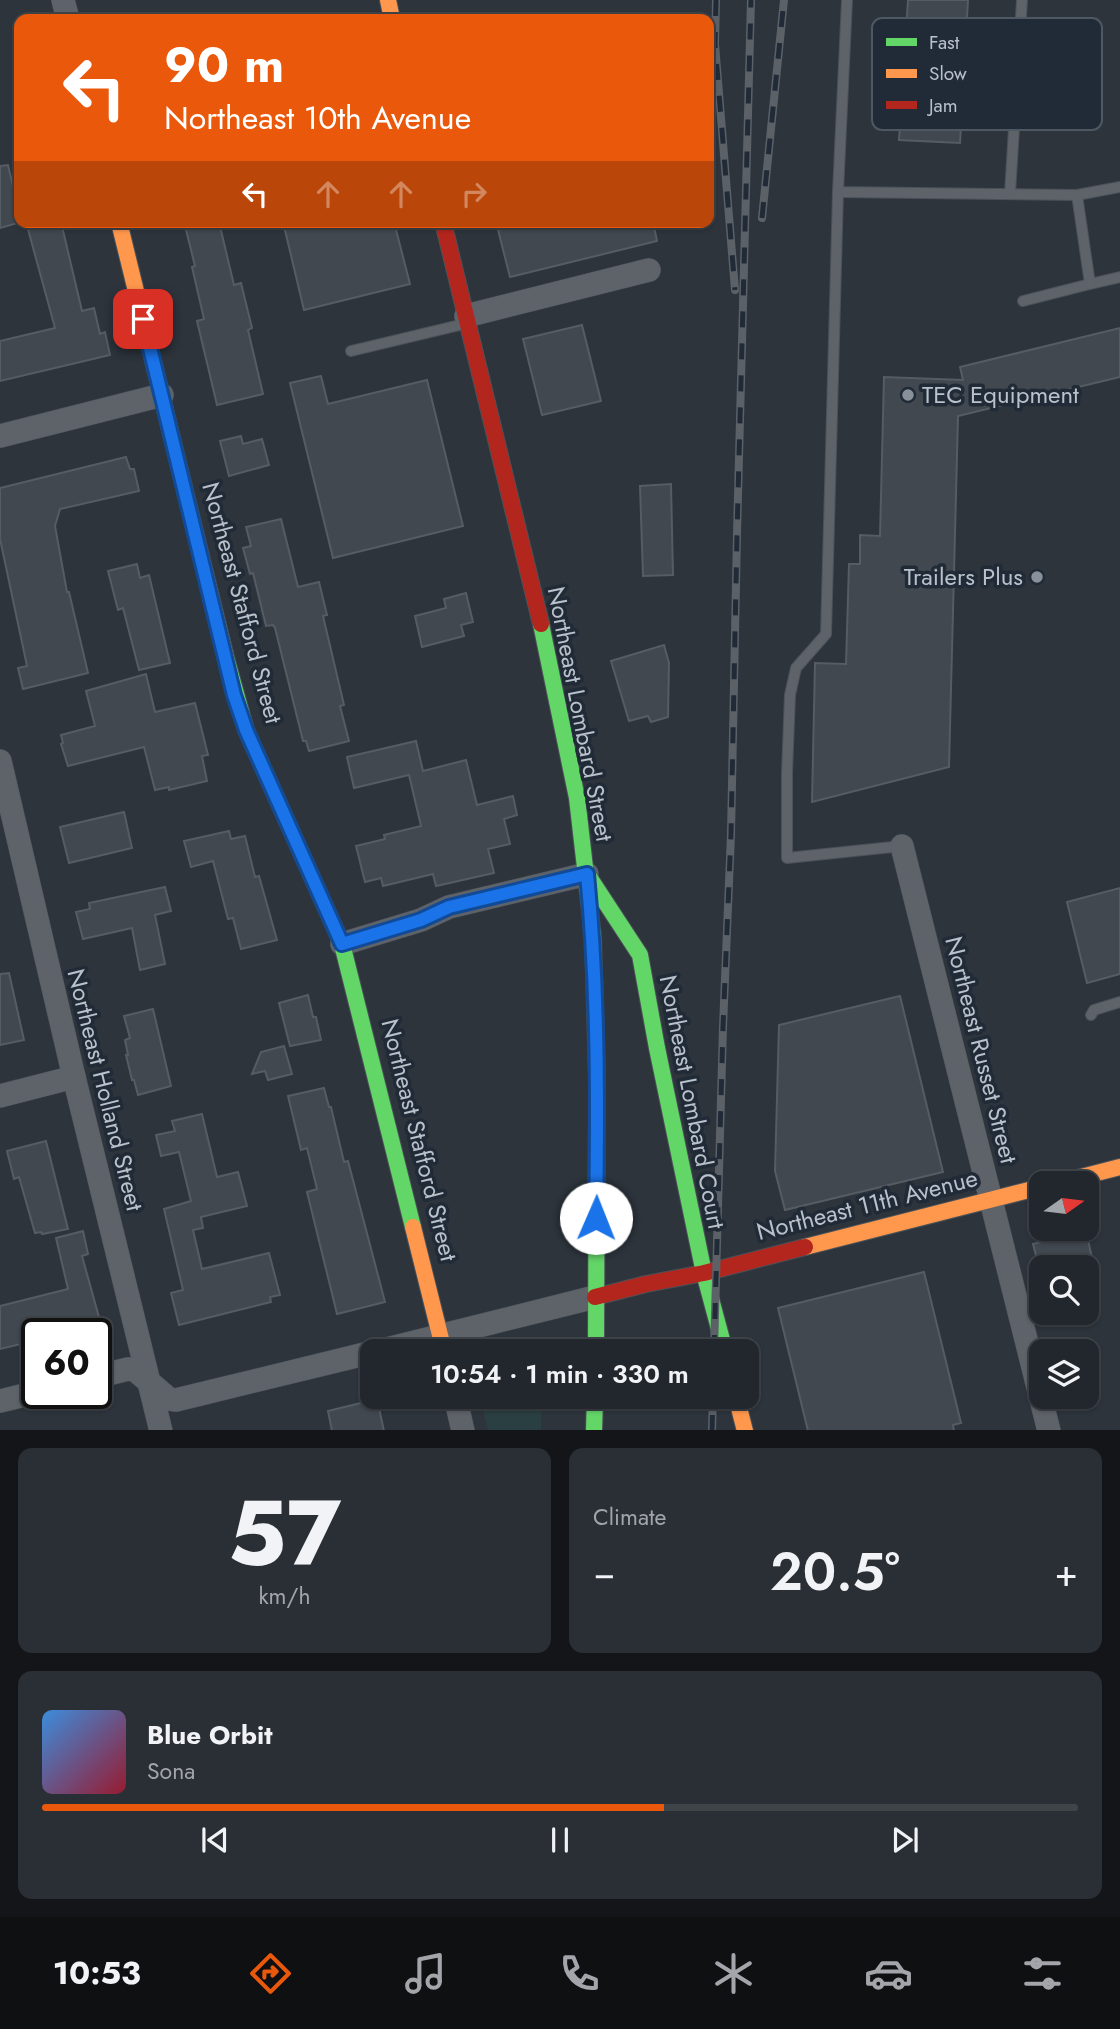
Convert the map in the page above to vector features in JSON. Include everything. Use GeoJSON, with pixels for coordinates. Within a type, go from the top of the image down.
{"type":"FeatureCollection","features":[{"type":"Feature","properties":{"kind":"street","name":"Northeast Stafford Street"},"geometry":{"type":"LineString","coordinates":[[120,228],[234,695],[246,730],[342,944],[442,1339]]}},
{"type":"Feature","properties":{"kind":"street","name":"Northeast Lombard Street"},"geometry":{"type":"LineString","coordinates":[[444,228],[547,651],[577,798],[593,937],[597,1076],[596,1339]]}},
{"type":"Feature","properties":{"kind":"street"},"geometry":{"type":"LineString","coordinates":[[467,320],[649,270]]}},
{"type":"Feature","properties":{"kind":"street"},"geometry":{"type":"LineString","coordinates":[[0,436],[162,395]]}},
{"type":"Feature","properties":{"kind":"street","name":"Northeast Holland Street"},"geometry":{"type":"LineString","coordinates":[[0,761],[4,800],[161,1430]]}},
{"type":"Feature","properties":{"kind":"street","name":"Northeast Russet Street"},"geometry":{"type":"LineString","coordinates":[[902,846],[1049,1430]]}},
{"type":"Feature","properties":{"kind":"street"},"geometry":{"type":"LineString","coordinates":[[342,944],[421,920],[449,907],[587,874]]}},
{"type":"Feature","properties":{"kind":"street","name":"Northeast Lombard Court"},"geometry":{"type":"LineString","coordinates":[[587,874],[640,955],[704,1273],[722,1339]]}},
{"type":"Feature","properties":{"kind":"street"},"geometry":{"type":"LineString","coordinates":[[0,1096],[74,1077]]}},
{"type":"Feature","properties":{"kind":"street"},"geometry":{"type":"LineString","coordinates":[[1099,1172],[1120,1167]]}},
{"type":"Feature","properties":{"kind":"street","name":"Northeast 11th Avenue"},"geometry":{"type":"LineString","coordinates":[[456,1339],[595,1297],[704,1273],[1029,1190]]}},
{"type":"Feature","properties":{"kind":"street"},"geometry":{"type":"LineString","coordinates":[[112,1373],[135,1370],[169,1399],[176,1400],[360,1355]]}},
{"type":"Feature","properties":{"kind":"street"},"geometry":{"type":"LineString","coordinates":[[0,1401],[21,1396]]}},
{"type":"Feature","properties":{"kind":"street"},"geometry":{"type":"LineString","coordinates":[[458,1409],[463,1430]]}},
{"type":"Feature","properties":{"kind":"street"},"geometry":{"type":"LineString","coordinates":[[594,1409],[594,1430]]}},
{"type":"Feature","properties":{"kind":"street"},"geometry":{"type":"LineString","coordinates":[[739,1409],[745,1430]]}},
{"type":"Feature","properties":{"kind":"lane"},"geometry":{"type":"LineString","coordinates":[[847,0],[838,192],[826,634],[796,668],[790,695],[787,858],[902,846]]}},
{"type":"Feature","properties":{"kind":"lane"},"geometry":{"type":"LineString","coordinates":[[1021,18],[1022,0]]}},
{"type":"Feature","properties":{"kind":"lane"},"geometry":{"type":"LineString","coordinates":[[1010,193],[1014,130]]}},
{"type":"Feature","properties":{"kind":"lane"},"geometry":{"type":"LineString","coordinates":[[838,192],[1077,195],[1120,187]]}},
{"type":"Feature","properties":{"kind":"lane"},"geometry":{"type":"LineString","coordinates":[[1077,195],[1090,284]]}},
{"type":"Feature","properties":{"kind":"lane"},"geometry":{"type":"LineString","coordinates":[[1023,301],[1120,277]]}},
{"type":"Feature","properties":{"kind":"lane"},"geometry":{"type":"LineString","coordinates":[[351,351],[467,320]]}},
{"type":"Feature","properties":{"kind":"lane"},"geometry":{"type":"LineString","coordinates":[[1091,1015],[1094,1010],[1120,1002]]}},
{"type":"Feature","properties":{"kind":"green space"},"geometry":{"type":"Polygon","coordinates":[[[483,1409],[542,1409],[541,1430],[488,1430],[483,1409]]]}},
{"type":"Feature","properties":{"kind":"building"},"geometry":{"type":"Polygon","coordinates":[[[908,0],[968,0],[967,18],[907,18],[908,0]]]}},
{"type":"Feature","properties":{"kind":"building"},"geometry":{"type":"Polygon","coordinates":[[[900,130],[961,130],[960,143],[899,140],[900,130]]]}},
{"type":"Feature","properties":{"kind":"building"},"geometry":{"type":"Polygon","coordinates":[[[8,165],[14,191],[14,224],[0,228],[0,166],[8,165]]]}},
{"type":"Feature","properties":{"kind":"building"},"geometry":{"type":"Polygon","coordinates":[[[28,228],[62,228],[82,311],[94,308],[100,334],[105,332],[110,355],[0,381],[0,341],[55,328],[28,228]]]}},
{"type":"Feature","properties":{"kind":"building"},"geometry":{"type":"Polygon","coordinates":[[[186,228],[220,228],[234,285],[241,283],[252,328],[248,330],[263,394],[217,405],[197,321],[204,319],[192,267],[195,266],[186,228]]]}},
{"type":"Feature","properties":{"kind":"building"},"geometry":{"type":"Polygon","coordinates":[[[284,228],[396,228],[410,284],[304,310],[284,228]]]}},
{"type":"Feature","properties":{"kind":"building"},"geometry":{"type":"Polygon","coordinates":[[[654,228],[657,241],[510,277],[498,230],[654,228]]]}},
{"type":"Feature","properties":{"kind":"building"},"geometry":{"type":"Polygon","coordinates":[[[582,325],[601,401],[542,415],[523,339],[582,325]]]}},
{"type":"Feature","properties":{"kind":"building"},"geometry":{"type":"Polygon","coordinates":[[[1120,328],[1120,377],[958,416],[949,767],[812,802],[815,663],[846,664],[849,564],[860,564],[860,535],[880,536],[884,377],[963,380],[960,367],[1120,328]]]}},
{"type":"Feature","properties":{"kind":"building"},"geometry":{"type":"Polygon","coordinates":[[[321,376],[328,404],[427,380],[463,526],[333,558],[290,383],[321,376]]]}},
{"type":"Feature","properties":{"kind":"building"},"geometry":{"type":"Polygon","coordinates":[[[241,436],[243,444],[262,439],[269,465],[229,476],[220,441],[241,436]]]}},
{"type":"Feature","properties":{"kind":"building"},"geometry":{"type":"Polygon","coordinates":[[[126,457],[130,469],[134,469],[139,491],[60,509],[55,526],[67,592],[88,673],[23,689],[18,668],[27,666],[0,539],[0,488],[126,457]]]}},
{"type":"Feature","properties":{"kind":"building"},"geometry":{"type":"Polygon","coordinates":[[[671,484],[673,575],[643,576],[640,486],[671,484]]]}},
{"type":"Feature","properties":{"kind":"building"},"geometry":{"type":"Polygon","coordinates":[[[281,519],[298,587],[319,582],[327,615],[323,616],[344,705],[340,706],[349,741],[309,751],[306,741],[303,741],[275,628],[273,625],[266,626],[253,573],[250,574],[243,548],[251,546],[246,527],[281,519]]]}},
{"type":"Feature","properties":{"kind":"building"},"geometry":{"type":"Polygon","coordinates":[[[137,564],[140,578],[149,575],[170,663],[139,670],[123,608],[118,610],[108,571],[137,564]]]}},
{"type":"Feature","properties":{"kind":"building"},"geometry":{"type":"Polygon","coordinates":[[[466,593],[473,622],[461,625],[464,636],[422,647],[415,616],[446,608],[444,599],[466,593]]]}},
{"type":"Feature","properties":{"kind":"building"},"geometry":{"type":"Polygon","coordinates":[[[664,645],[669,663],[668,717],[651,722],[648,716],[629,721],[611,661],[664,645]]]}},
{"type":"Feature","properties":{"kind":"building"},"geometry":{"type":"Polygon","coordinates":[[[146,674],[155,712],[195,703],[208,755],[202,756],[207,781],[169,790],[169,787],[155,790],[144,747],[68,766],[61,735],[95,726],[86,691],[146,674]]]}},
{"type":"Feature","properties":{"kind":"building"},"geometry":{"type":"Polygon","coordinates":[[[416,741],[423,771],[466,760],[477,805],[513,796],[517,815],[504,819],[510,844],[488,849],[494,873],[436,886],[433,874],[383,886],[381,878],[365,882],[356,846],[385,839],[384,835],[421,826],[409,775],[354,788],[347,757],[416,741]]]}},
{"type":"Feature","properties":{"kind":"building"},"geometry":{"type":"Polygon","coordinates":[[[124,812],[132,848],[69,863],[60,827],[124,812]]]}},
{"type":"Feature","properties":{"kind":"building"},"geometry":{"type":"Polygon","coordinates":[[[229,831],[231,839],[245,836],[255,877],[259,876],[277,940],[241,949],[233,918],[228,919],[213,861],[191,867],[184,841],[229,831]]]}},
{"type":"Feature","properties":{"kind":"building"},"geometry":{"type":"Polygon","coordinates":[[[165,887],[171,911],[155,915],[165,964],[140,970],[132,928],[83,939],[76,912],[90,909],[89,903],[165,887]]]}},
{"type":"Feature","properties":{"kind":"building"},"geometry":{"type":"Polygon","coordinates":[[[1120,888],[1120,974],[1087,983],[1067,902],[1120,888]]]}},
{"type":"Feature","properties":{"kind":"building"},"geometry":{"type":"Polygon","coordinates":[[[9,973],[24,1040],[0,1045],[0,974],[9,973]]]}},
{"type":"Feature","properties":{"kind":"building"},"geometry":{"type":"Polygon","coordinates":[[[308,995],[321,1040],[290,1046],[279,1003],[308,995]]]}},
{"type":"Feature","properties":{"kind":"building"},"geometry":{"type":"Polygon","coordinates":[[[900,996],[943,1172],[785,1210],[775,1171],[779,1025],[900,996]]]}},
{"type":"Feature","properties":{"kind":"building"},"geometry":{"type":"Polygon","coordinates":[[[153,1009],[171,1086],[138,1095],[126,1055],[125,1040],[130,1038],[124,1016],[153,1009]]]}},
{"type":"Feature","properties":{"kind":"building"},"geometry":{"type":"Polygon","coordinates":[[[284,1046],[292,1074],[268,1080],[265,1071],[252,1074],[261,1052],[284,1046]]]}},
{"type":"Feature","properties":{"kind":"building"},"geometry":{"type":"Polygon","coordinates":[[[324,1088],[344,1162],[348,1161],[385,1302],[337,1314],[307,1192],[317,1189],[307,1148],[301,1150],[288,1096],[324,1088]]]}},
{"type":"Feature","properties":{"kind":"building"},"geometry":{"type":"Polygon","coordinates":[[[202,1114],[217,1177],[238,1172],[247,1206],[201,1217],[203,1228],[193,1230],[202,1269],[269,1253],[280,1295],[270,1297],[271,1302],[179,1325],[171,1293],[183,1290],[164,1209],[191,1201],[179,1152],[161,1156],[156,1135],[175,1131],[172,1121],[202,1114]]]}},
{"type":"Feature","properties":{"kind":"building"},"geometry":{"type":"Polygon","coordinates":[[[46,1141],[68,1229],[42,1234],[35,1233],[19,1177],[14,1179],[7,1151],[46,1141]]]}},
{"type":"Feature","properties":{"kind":"building"},"geometry":{"type":"Polygon","coordinates":[[[83,1231],[88,1254],[82,1256],[99,1318],[21,1318],[21,1344],[0,1349],[0,1306],[68,1289],[56,1238],[83,1231]]]}},
{"type":"Feature","properties":{"kind":"building"},"geometry":{"type":"Polygon","coordinates":[[[1045,1241],[1088,1241],[1091,1255],[1036,1255],[1033,1244],[1045,1241]]]}},
{"type":"Feature","properties":{"kind":"building"},"geometry":{"type":"Polygon","coordinates":[[[924,1272],[961,1423],[953,1425],[954,1430],[808,1430],[778,1308],[924,1272]]]}},
{"type":"Feature","properties":{"kind":"building"},"geometry":{"type":"Polygon","coordinates":[[[360,1403],[360,1409],[379,1409],[384,1430],[332,1430],[328,1411],[360,1403]]]}},
{"type":"Feature","properties":{"kind":"railway"},"geometry":{"type":"LineString","coordinates":[[716,0],[715,44],[735,290]]}},
{"type":"Feature","properties":{"kind":"railway"},"geometry":{"type":"LineString","coordinates":[[714,1339],[731,834],[751,0]]}},
{"type":"Feature","properties":{"kind":"railway"},"geometry":{"type":"LineString","coordinates":[[762,218],[784,0]]}},
{"type":"Feature","properties":{"kind":"railway"},"geometry":{"type":"LineString","coordinates":[[712,1430],[713,1409]]}},
{"type":"Feature","properties":{"kind":"traffic: fast"},"geometry":{"type":"LineString","coordinates":[[541,624],[577,798],[593,937],[597,1076],[596,1339]]}},
{"type":"Feature","properties":{"kind":"traffic: fast"},"geometry":{"type":"LineString","coordinates":[[225,654],[246,730],[342,944],[413,1227]]}},
{"type":"Feature","properties":{"kind":"traffic: fast"},"geometry":{"type":"LineString","coordinates":[[587,874],[640,955],[704,1273],[722,1339]]}},
{"type":"Feature","properties":{"kind":"traffic: fast"},"geometry":{"type":"LineString","coordinates":[[594,1430],[595,1409]]}},
{"type":"Feature","properties":{"kind":"traffic: slow"},"geometry":{"type":"LineString","coordinates":[[388,0],[391,14]]}},
{"type":"Feature","properties":{"kind":"traffic: slow"},"geometry":{"type":"LineString","coordinates":[[120,228],[225,654]]}},
{"type":"Feature","properties":{"kind":"traffic: slow"},"geometry":{"type":"LineString","coordinates":[[1099,1172],[1120,1167]]}},
{"type":"Feature","properties":{"kind":"traffic: slow"},"geometry":{"type":"LineString","coordinates":[[805,1247],[1029,1190]]}},
{"type":"Feature","properties":{"kind":"traffic: slow"},"geometry":{"type":"LineString","coordinates":[[413,1227],[441,1339]]}},
{"type":"Feature","properties":{"kind":"traffic: slow"},"geometry":{"type":"LineString","coordinates":[[739,1409],[745,1430]]}},
{"type":"Feature","properties":{"kind":"traffic: jam"},"geometry":{"type":"LineString","coordinates":[[444,228],[541,624]]}},
{"type":"Feature","properties":{"kind":"traffic: jam"},"geometry":{"type":"LineString","coordinates":[[595,1297],[805,1247]]}},
{"type":"Feature","properties":{"kind":"place","name":"TEC Equipment"},"geometry":{"type":"Point","coordinates":[908,395]}},
{"type":"Feature","properties":{"kind":"place","name":"Trailers Plus"},"geometry":{"type":"Point","coordinates":[1037,577]}},
{"type":"Feature","properties":{"kind":"route"},"geometry":{"type":"LineString","coordinates":[[143,319],[234,695],[246,730],[342,944],[421,920],[449,907],[587,874],[593,937],[597,1076],[596,1218]]}}]}
